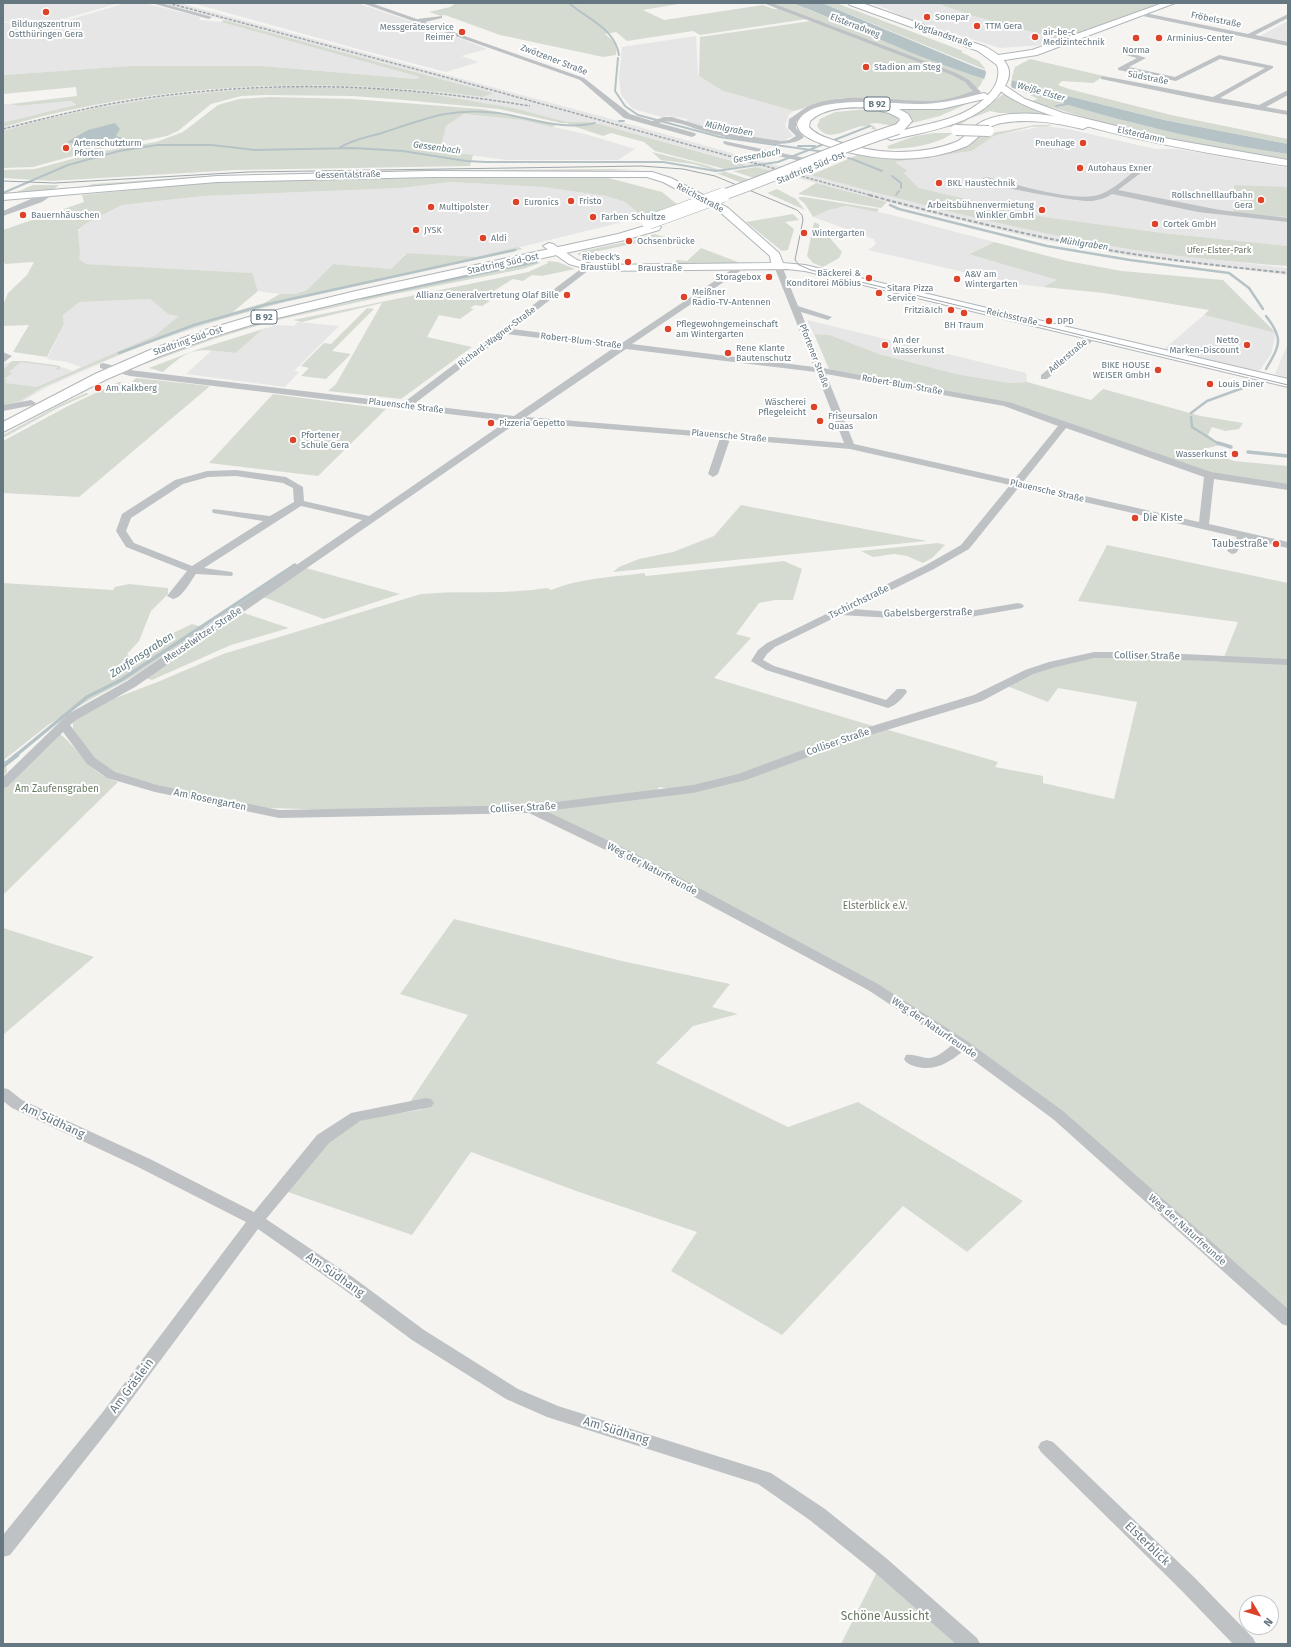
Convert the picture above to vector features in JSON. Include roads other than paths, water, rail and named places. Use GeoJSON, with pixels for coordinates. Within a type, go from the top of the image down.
{"type":"FeatureCollection","features":[{"type":"Feature","properties":{"kind":"main road","name":"Vogtlandstraße"},"geometry":{"type":"LineString","coordinates":[[840,3],[968,50],[991,62],[1005,67],[1004,76],[996,91]]}},
{"type":"Feature","properties":{"kind":"main road","name":"Vogtlandstraße"},"geometry":{"type":"LineString","coordinates":[[853,3],[979,48],[991,62]]}},
{"type":"Feature","properties":{"kind":"main road"},"geometry":{"type":"LineString","coordinates":[[991,62],[1046,48],[1171,3]]}},
{"type":"Feature","properties":{"kind":"main road","name":"B 92"},"geometry":{"type":"LineString","coordinates":[[991,62],[996,91],[952,104],[932,106],[862,104],[823,109],[804,120],[803,125],[807,132],[831,141],[889,154],[926,153],[956,146],[972,131],[989,119],[1004,115],[1036,114],[1073,118]]}},
{"type":"Feature","properties":{"kind":"main road","name":"Elsterdamm"},"geometry":{"type":"LineString","coordinates":[[996,91],[1032,105],[1073,118],[1196,147],[1288,163]]}},
{"type":"Feature","properties":{"kind":"main road","name":"Stadtring Süd-Ost"},"geometry":{"type":"LineString","coordinates":[[652,224],[824,164],[903,130],[953,114],[978,102],[996,91]]}},
{"type":"Feature","properties":{"kind":"main road","name":"Stadtring Süd-Ost"},"geometry":{"type":"LineString","coordinates":[[4,417],[22,418],[144,348],[248,313],[553,249],[621,237],[856,142],[967,114],[985,105],[996,91]]}},
{"type":"Feature","properties":{"kind":"main road","name":"B 92"},"geometry":{"type":"LineString","coordinates":[[831,141],[820,135],[813,128],[814,120],[828,112],[843,108],[867,107],[892,110],[904,116],[906,121],[903,130],[972,131],[1037,122],[1083,126]]}},
{"type":"Feature","properties":{"kind":"main road","name":"B 92"},"geometry":{"type":"LineString","coordinates":[[972,131],[996,120],[1034,117],[1083,126]]}},
{"type":"Feature","properties":{"kind":"main road","name":"Elsterdamm"},"geometry":{"type":"LineString","coordinates":[[1083,126],[1214,155],[1288,167]]}},
{"type":"Feature","properties":{"kind":"main road","name":"Gessentalstraße"},"geometry":{"type":"LineString","coordinates":[[5,197],[217,179],[430,174],[648,174]]}},
{"type":"Feature","properties":{"kind":"main road","name":"Reichsstraße"},"geometry":{"type":"LineString","coordinates":[[648,174],[667,180],[724,210],[776,261],[1288,384]]}},
{"type":"Feature","properties":{"kind":"main road","name":"Stadtring Süd-Ost"},"geometry":{"type":"LineString","coordinates":[[4,417],[68,382],[139,359],[210,333],[257,319],[553,249]]}},
{"type":"Feature","properties":{"kind":"main road","name":"Braustraße"},"geometry":{"type":"LineString","coordinates":[[553,249],[573,262],[589,267],[740,267],[776,261]]}},
{"type":"Feature","properties":{"kind":"street"},"geometry":{"type":"LineString","coordinates":[[154,3],[209,17]]}},
{"type":"Feature","properties":{"kind":"street","name":"Zwötzener Straße"},"geometry":{"type":"LineString","coordinates":[[365,3],[582,80],[621,112],[633,118],[655,122],[702,137]]}},
{"type":"Feature","properties":{"kind":"street","name":"Elsterradweg"},"geometry":{"type":"LineString","coordinates":[[766,3],[936,67],[962,78],[978,92],[959,99],[935,103],[911,104],[861,101],[838,103]]}},
{"type":"Feature","properties":{"kind":"street","name":"Fröbelstraße"},"geometry":{"type":"LineString","coordinates":[[1140,14],[1288,44]]}},
{"type":"Feature","properties":{"kind":"street"},"geometry":{"type":"LineString","coordinates":[[1249,36],[1288,16]]}},
{"type":"Feature","properties":{"kind":"street"},"geometry":{"type":"LineString","coordinates":[[416,21],[440,17]]}},
{"type":"Feature","properties":{"kind":"street","name":"Südstraße"},"geometry":{"type":"LineString","coordinates":[[1124,53],[1143,58],[1103,78],[1212,100],[1288,113]]}},
{"type":"Feature","properties":{"kind":"street","name":"Südstraße"},"geometry":{"type":"LineString","coordinates":[[1123,68],[1176,79],[1219,57],[1271,67],[1212,100]]}},
{"type":"Feature","properties":{"kind":"street"},"geometry":{"type":"LineString","coordinates":[[1259,108],[1288,92]]}},
{"type":"Feature","properties":{"kind":"street","name":"Zwötzener Straße"},"geometry":{"type":"LineString","coordinates":[[655,122],[672,119],[720,134],[786,143],[800,137],[792,124],[800,114],[814,108],[838,103]]}},
{"type":"Feature","properties":{"kind":"street"},"geometry":{"type":"LineString","coordinates":[[715,141],[824,164]]}},
{"type":"Feature","properties":{"kind":"street"},"geometry":{"type":"LineString","coordinates":[[986,179],[1079,199],[1102,196],[1146,166]]}},
{"type":"Feature","properties":{"kind":"street"},"geometry":{"type":"LineString","coordinates":[[1110,191],[1192,209],[1239,216],[1288,220]]}},
{"type":"Feature","properties":{"kind":"street","name":"Gessentalstraße"},"geometry":{"type":"LineString","coordinates":[[3,214],[39,200],[50,194]]}},
{"type":"Feature","properties":{"kind":"street","name":"Pfortener Straße"},"geometry":{"type":"LineString","coordinates":[[776,261],[818,370],[850,446]]}},
{"type":"Feature","properties":{"kind":"street","name":"Richard-Wagner-Straße"},"geometry":{"type":"LineString","coordinates":[[405,406],[506,332],[589,267]]}},
{"type":"Feature","properties":{"kind":"street","name":"Meuselwitzer Straße"},"geometry":{"type":"LineString","coordinates":[[3,784],[64,725],[78,714],[131,684],[305,565],[369,519],[740,267]]}},
{"type":"Feature","properties":{"kind":"street"},"geometry":{"type":"LineString","coordinates":[[795,308],[828,317]]}},
{"type":"Feature","properties":{"kind":"street","name":"Robert-Blum-Straße"},"geometry":{"type":"LineString","coordinates":[[506,332],[818,370],[1006,404],[1064,426],[1209,475],[1288,487]]}},
{"type":"Feature","properties":{"kind":"street","name":"Adlerstraße"},"geometry":{"type":"LineString","coordinates":[[1044,377],[1092,336]]}},
{"type":"Feature","properties":{"kind":"street"},"geometry":{"type":"LineString","coordinates":[[3,355],[7,356],[3,360]]}},
{"type":"Feature","properties":{"kind":"street","name":"Plauensche Straße"},"geometry":{"type":"LineString","coordinates":[[139,359],[142,367],[161,377]]}},
{"type":"Feature","properties":{"kind":"street","name":"Plauensche Straße"},"geometry":{"type":"LineString","coordinates":[[110,368],[161,377],[516,419],[850,446],[1288,545]]}},
{"type":"Feature","properties":{"kind":"street","name":"Tschirchstraße"},"geometry":{"type":"LineString","coordinates":[[901,692],[888,704],[770,668],[757,661],[762,652],[771,645],[930,567],[965,547],[1064,426]]}},
{"type":"Feature","properties":{"kind":"street"},"geometry":{"type":"LineString","coordinates":[[712,474],[726,436]]}},
{"type":"Feature","properties":{"kind":"street"},"geometry":{"type":"LineString","coordinates":[[228,574],[193,570],[130,545],[121,531],[126,516],[179,482],[207,474],[236,473],[286,480],[298,487],[299,503]]}},
{"type":"Feature","properties":{"kind":"street"},"geometry":{"type":"LineString","coordinates":[[1204,526],[1209,475]]}},
{"type":"Feature","properties":{"kind":"street"},"geometry":{"type":"LineString","coordinates":[[173,596],[180,590],[182,584],[193,570],[299,503],[369,519]]}},
{"type":"Feature","properties":{"kind":"street"},"geometry":{"type":"LineString","coordinates":[[217,511],[272,520]]}},
{"type":"Feature","properties":{"kind":"street"},"geometry":{"type":"LineString","coordinates":[[1232,551],[1243,535]]}},
{"type":"Feature","properties":{"kind":"street","name":"Gabelsbergerstraße"},"geometry":{"type":"LineString","coordinates":[[838,612],[893,615],[970,614],[1018,606]]}},
{"type":"Feature","properties":{"kind":"street","name":"Colliser Straße"},"geometry":{"type":"LineString","coordinates":[[382,812],[531,809],[693,789],[742,777],[850,737],[978,698],[1029,672],[1053,664],[1094,655],[1142,655],[1288,662]]}},
{"type":"Feature","properties":{"kind":"street","name":"Am Rosengarten"},"geometry":{"type":"LineString","coordinates":[[64,725],[91,761],[111,775],[155,788],[279,814],[382,812]]}},
{"type":"Feature","properties":{"kind":"street","name":"Weg der Naturfreunde"},"geometry":{"type":"LineString","coordinates":[[531,809],[623,853],[873,987],[962,1045],[1058,1115],[1288,1319]]}},
{"type":"Feature","properties":{"kind":"street"},"geometry":{"type":"LineString","coordinates":[[911,1059],[920,1063],[936,1064],[962,1045]]}},
{"type":"Feature","properties":{"kind":"street","name":"Am Südhang"},"geometry":{"type":"LineString","coordinates":[[3,1093],[17,1104],[144,1164],[256,1220],[348,1283],[418,1335],[512,1394],[553,1412],[764,1478],[818,1515],[879,1564],[970,1644]]}},
{"type":"Feature","properties":{"kind":"street"},"geometry":{"type":"LineString","coordinates":[[256,1220],[323,1139],[356,1117],[426,1102]]}},
{"type":"Feature","properties":{"kind":"street","name":"Am Gräslein"},"geometry":{"type":"LineString","coordinates":[[3,1549],[108,1418],[256,1220]]}},
{"type":"Feature","properties":{"kind":"street","name":"Elsterblick"},"geometry":{"type":"LineString","coordinates":[[1047,1447],[1188,1584],[1246,1644]]}},
{"type":"Feature","properties":{"kind":"water","name":"Weiße Elster"},"geometry":{"type":"Polygon","coordinates":[[[792,3],[822,3],[975,67],[1028,86],[1164,120],[1288,144],[1288,154],[1160,130],[1034,95],[932,61],[792,3]]]}},
{"type":"Feature","properties":{"kind":"water"},"geometry":{"type":"Polygon","coordinates":[[[115,123],[120,129],[116,136],[126,139],[85,148],[79,148],[76,144],[67,142],[88,130],[115,123]]]}},
{"type":"Feature","properties":{"kind":"waterway","name":"Mühlgraben"},"geometry":{"type":"LineString","coordinates":[[569,3],[606,31],[612,38],[619,55]]}},
{"type":"Feature","properties":{"kind":"waterway","name":"Mühlgraben"},"geometry":{"type":"LineString","coordinates":[[618,58],[615,91],[625,106],[638,115],[720,137],[809,150]]}},
{"type":"Feature","properties":{"kind":"waterway","name":"Gessenbach"},"geometry":{"type":"LineString","coordinates":[[1056,106],[1073,103]]}},
{"type":"Feature","properties":{"kind":"waterway"},"geometry":{"type":"LineString","coordinates":[[339,148],[361,138],[385,132],[427,118],[467,111],[498,113],[559,125],[571,126],[595,123]]}},
{"type":"Feature","properties":{"kind":"waterway"},"geometry":{"type":"LineString","coordinates":[[619,121],[624,121]]}},
{"type":"Feature","properties":{"kind":"waterway","name":"Gessenbach"},"geometry":{"type":"LineString","coordinates":[[809,150],[870,126]]}},
{"type":"Feature","properties":{"kind":"waterway","name":"Gessenbach"},"geometry":{"type":"LineString","coordinates":[[3,193],[68,165],[119,151],[157,145],[212,145],[255,150],[353,148],[403,151],[466,161],[485,162],[663,162],[716,171],[778,162],[809,150]]}},
{"type":"Feature","properties":{"kind":"waterway","name":"Mühlgraben"},"geometry":{"type":"LineString","coordinates":[[798,146],[815,146]]}},
{"type":"Feature","properties":{"kind":"waterway","name":"Mühlgraben"},"geometry":{"type":"LineString","coordinates":[[809,150],[825,152]]}},
{"type":"Feature","properties":{"kind":"waterway","name":"Mühlgraben"},"geometry":{"type":"LineString","coordinates":[[835,155],[852,159],[882,171]]}},
{"type":"Feature","properties":{"kind":"waterway","name":"Mühlgraben"},"geometry":{"type":"LineString","coordinates":[[892,176],[901,183],[901,188]]}},
{"type":"Feature","properties":{"kind":"waterway","name":"Mühlgraben"},"geometry":{"type":"LineString","coordinates":[[896,195],[899,191]]}},
{"type":"Feature","properties":{"kind":"waterway","name":"Mühlgraben"},"geometry":{"type":"LineString","coordinates":[[890,205],[899,209],[1047,246],[1130,260],[1229,273],[1249,288],[1263,309]]}},
{"type":"Feature","properties":{"kind":"waterway"},"geometry":{"type":"LineString","coordinates":[[119,353],[194,325],[268,304],[515,250]]}},
{"type":"Feature","properties":{"kind":"waterway"},"geometry":{"type":"LineString","coordinates":[[362,298],[536,262]]}},
{"type":"Feature","properties":{"kind":"waterway","name":"Mühlgraben"},"geometry":{"type":"LineString","coordinates":[[1266,316],[1272,324],[1278,337],[1277,348],[1266,369]]}},
{"type":"Feature","properties":{"kind":"waterway"},"geometry":{"type":"LineString","coordinates":[[251,325],[272,319]]}},
{"type":"Feature","properties":{"kind":"waterway","name":"Mühlgraben"},"geometry":{"type":"LineString","coordinates":[[1191,413],[1207,401],[1251,385]]}},
{"type":"Feature","properties":{"kind":"waterway","name":"Mühlgraben"},"geometry":{"type":"LineString","coordinates":[[1191,417],[1192,427],[1219,444]]}},
{"type":"Feature","properties":{"kind":"waterway","name":"Mühlgraben"},"geometry":{"type":"LineString","coordinates":[[1218,443],[1231,447]]}},
{"type":"Feature","properties":{"kind":"waterway","name":"Mühlgraben"},"geometry":{"type":"LineString","coordinates":[[1248,452],[1288,456]]}},
{"type":"Feature","properties":{"kind":"waterway","name":"Zaufensgraben"},"geometry":{"type":"LineString","coordinates":[[15,756],[87,697],[121,680],[295,565]]}},
{"type":"Feature","properties":{"kind":"waterway","name":"Zaufensgraben"},"geometry":{"type":"LineString","coordinates":[[3,766],[17,755]]}},
{"type":"Feature","properties":{"kind":"tram line"},"geometry":{"type":"LineString","coordinates":[[3,181],[55,183],[248,172],[641,166],[683,169],[715,176],[797,210],[802,215],[803,220],[795,260],[799,265],[811,270],[1288,385]]}},
{"type":"Feature","properties":{"kind":"railway"},"geometry":{"type":"LineString","coordinates":[[168,3],[445,77],[873,196]]}},
{"type":"Feature","properties":{"kind":"railway"},"geometry":{"type":"LineString","coordinates":[[3,129],[68,113],[133,100],[184,93],[233,89],[283,87],[381,89],[430,93],[530,106]]}},
{"type":"Feature","properties":{"kind":"railway"},"geometry":{"type":"LineString","coordinates":[[869,195],[975,222],[1081,245],[1132,254],[1236,268],[1288,273]]}},
{"type":"Feature","properties":{"kind":"place","name":"Bildungszentrum Ostthüringen Gera"},"geometry":{"type":"Point","coordinates":[46,12]}},
{"type":"Feature","properties":{"kind":"place","name":"Sonepar"},"geometry":{"type":"Point","coordinates":[927,17]}},
{"type":"Feature","properties":{"kind":"place","name":"TTM Gera"},"geometry":{"type":"Point","coordinates":[977,26]}},
{"type":"Feature","properties":{"kind":"place","name":"Messgeräteservice Reimer"},"geometry":{"type":"Point","coordinates":[462,32]}},
{"type":"Feature","properties":{"kind":"place","name":"air-be-c Medizintechnik"},"geometry":{"type":"Point","coordinates":[1035,37]}},
{"type":"Feature","properties":{"kind":"place","name":"Norma"},"geometry":{"type":"Point","coordinates":[1136,38]}},
{"type":"Feature","properties":{"kind":"place","name":"Arminius-Center"},"geometry":{"type":"Point","coordinates":[1159,38]}},
{"type":"Feature","properties":{"kind":"place","name":"Stadion am Steg"},"geometry":{"type":"Point","coordinates":[866,67]}},
{"type":"Feature","properties":{"kind":"place","name":"Pneuhage"},"geometry":{"type":"Point","coordinates":[1083,143]}},
{"type":"Feature","properties":{"kind":"place","name":"Artenschutzturm Pforten"},"geometry":{"type":"Point","coordinates":[66,148]}},
{"type":"Feature","properties":{"kind":"place","name":"Autohaus Exner"},"geometry":{"type":"Point","coordinates":[1080,168]}},
{"type":"Feature","properties":{"kind":"place","name":"BKL Haustechnik"},"geometry":{"type":"Point","coordinates":[939,183]}},
{"type":"Feature","properties":{"kind":"place","name":"Rollschnelllaufbahn Gera"},"geometry":{"type":"Point","coordinates":[1261,200]}},
{"type":"Feature","properties":{"kind":"place","name":"Fristo"},"geometry":{"type":"Point","coordinates":[571,201]}},
{"type":"Feature","properties":{"kind":"place","name":"Euronics"},"geometry":{"type":"Point","coordinates":[516,202]}},
{"type":"Feature","properties":{"kind":"place","name":"Multipolster"},"geometry":{"type":"Point","coordinates":[431,207]}},
{"type":"Feature","properties":{"kind":"place","name":"Arbeitsbühnenvermietung Winkler GmbH"},"geometry":{"type":"Point","coordinates":[1042,210]}},
{"type":"Feature","properties":{"kind":"place","name":"Bauernhäuschen"},"geometry":{"type":"Point","coordinates":[23,215]}},
{"type":"Feature","properties":{"kind":"place","name":"Farben Schultze"},"geometry":{"type":"Point","coordinates":[593,217]}},
{"type":"Feature","properties":{"kind":"place","name":"Cortek GmbH"},"geometry":{"type":"Point","coordinates":[1155,224]}},
{"type":"Feature","properties":{"kind":"place","name":"JYSK"},"geometry":{"type":"Point","coordinates":[416,230]}},
{"type":"Feature","properties":{"kind":"place","name":"Wintergarten"},"geometry":{"type":"Point","coordinates":[804,233]}},
{"type":"Feature","properties":{"kind":"place","name":"Aldi"},"geometry":{"type":"Point","coordinates":[483,238]}},
{"type":"Feature","properties":{"kind":"place","name":"Ochsenbrücke"},"geometry":{"type":"Point","coordinates":[629,241]}},
{"type":"Feature","properties":{"kind":"place","name":"Riebeck's Braustübl"},"geometry":{"type":"Point","coordinates":[628,262]}},
{"type":"Feature","properties":{"kind":"place","name":"Storagebox"},"geometry":{"type":"Point","coordinates":[769,277]}},
{"type":"Feature","properties":{"kind":"place","name":"Bäckerei & Konditorei Möbius"},"geometry":{"type":"Point","coordinates":[869,278]}},
{"type":"Feature","properties":{"kind":"place","name":"A&V am Wintergarten"},"geometry":{"type":"Point","coordinates":[957,279]}},
{"type":"Feature","properties":{"kind":"place","name":"Sitara Pizza Service"},"geometry":{"type":"Point","coordinates":[879,293]}},
{"type":"Feature","properties":{"kind":"place","name":"Allianz Generalvertretung Olaf Bille"},"geometry":{"type":"Point","coordinates":[567,295]}},
{"type":"Feature","properties":{"kind":"place","name":"Meißner Radio-TV-Antennen"},"geometry":{"type":"Point","coordinates":[684,297]}},
{"type":"Feature","properties":{"kind":"place","name":"Fritzi&Ich"},"geometry":{"type":"Point","coordinates":[951,310]}},
{"type":"Feature","properties":{"kind":"place","name":"BH Traum"},"geometry":{"type":"Point","coordinates":[964,313]}},
{"type":"Feature","properties":{"kind":"place","name":"DPD"},"geometry":{"type":"Point","coordinates":[1049,321]}},
{"type":"Feature","properties":{"kind":"place","name":"Pflegewohngemeinschaft am Wintergarten"},"geometry":{"type":"Point","coordinates":[668,329]}},
{"type":"Feature","properties":{"kind":"place","name":"An der Wasserkunst"},"geometry":{"type":"Point","coordinates":[885,345]}},
{"type":"Feature","properties":{"kind":"place","name":"Netto Marken-Discount"},"geometry":{"type":"Point","coordinates":[1247,345]}},
{"type":"Feature","properties":{"kind":"place","name":"Rene Klante Bautenschutz"},"geometry":{"type":"Point","coordinates":[728,353]}},
{"type":"Feature","properties":{"kind":"place","name":"BIKE HOUSE WEISER GmbH"},"geometry":{"type":"Point","coordinates":[1158,370]}},
{"type":"Feature","properties":{"kind":"place","name":"Louis Diner"},"geometry":{"type":"Point","coordinates":[1210,384]}},
{"type":"Feature","properties":{"kind":"place","name":"Am Kalkberg"},"geometry":{"type":"Point","coordinates":[98,388]}},
{"type":"Feature","properties":{"kind":"place","name":"Wäscherei Pflegeleicht"},"geometry":{"type":"Point","coordinates":[814,407]}},
{"type":"Feature","properties":{"kind":"place","name":"Friseursalon Quaas"},"geometry":{"type":"Point","coordinates":[820,421]}},
{"type":"Feature","properties":{"kind":"place","name":"Pizzeria Gepetto"},"geometry":{"type":"Point","coordinates":[491,423]}},
{"type":"Feature","properties":{"kind":"place","name":"Pfortener Schule Gera"},"geometry":{"type":"Point","coordinates":[293,440]}},
{"type":"Feature","properties":{"kind":"place","name":"Wasserkunst"},"geometry":{"type":"Point","coordinates":[1235,454]}},
{"type":"Feature","properties":{"kind":"place","name":"Die Kiste"},"geometry":{"type":"Point","coordinates":[1135,518]}},
{"type":"Feature","properties":{"kind":"place","name":"Taubestraße"},"geometry":{"type":"Point","coordinates":[1276,544]}},
{"type":"Feature","properties":{"kind":"park label","name":"Ufer-Elster-Park"},"geometry":{"type":"Point","coordinates":[1219,250]}},
{"type":"Feature","properties":{"kind":"park label","name":"Am Zaufensgraben"},"geometry":{"type":"Point","coordinates":[57,789]}},
{"type":"Feature","properties":{"kind":"park label","name":"Elsterblick e.V."},"geometry":{"type":"Point","coordinates":[875,906]}},
{"type":"Feature","properties":{"kind":"park label","name":"Schöne Aussicht"},"geometry":{"type":"Point","coordinates":[885,1617]}}]}
